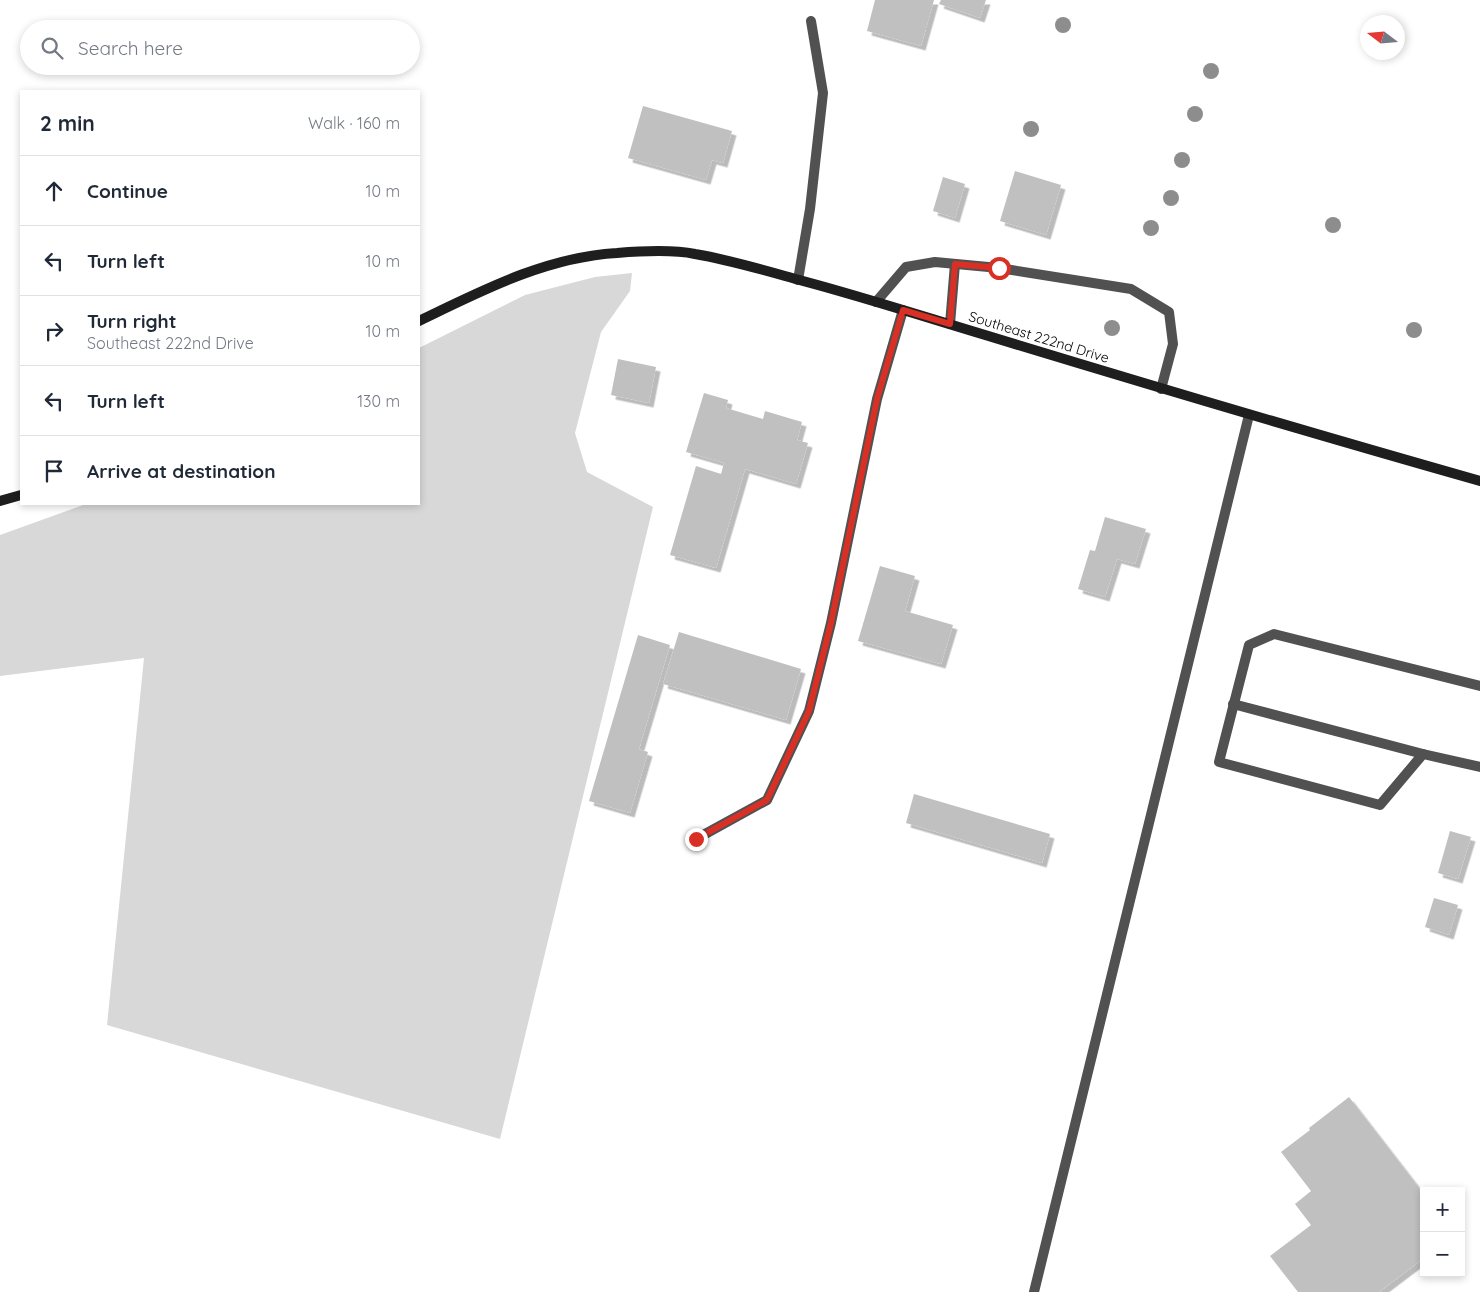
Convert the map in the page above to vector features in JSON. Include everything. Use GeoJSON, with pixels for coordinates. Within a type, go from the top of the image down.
{"type":"FeatureCollection","features":[{"type":"Feature","properties":{"kind":"main road","name":"Southeast 222nd Drive"},"geometry":{"type":"LineString","coordinates":[[420,321],[492,286],[552,264],[614,253],[652,251],[692,253],[744,265],[876,302],[1249,416],[1480,481]]}},
{"type":"Feature","properties":{"kind":"main road"},"geometry":{"type":"LineString","coordinates":[[0,501],[20,495]]}},
{"type":"Feature","properties":{"kind":"lane"},"geometry":{"type":"LineString","coordinates":[[798,280],[810,209],[823,93],[811,21]]}},
{"type":"Feature","properties":{"kind":"lane"},"geometry":{"type":"LineString","coordinates":[[876,302],[906,267],[935,262],[999,268],[1130,289],[1169,312],[1173,344],[1161,389]]}},
{"type":"Feature","properties":{"kind":"lane"},"geometry":{"type":"LineString","coordinates":[[950,324],[955,264]]}},
{"type":"Feature","properties":{"kind":"lane"},"geometry":{"type":"LineString","coordinates":[[696,839],[767,800],[809,711],[831,623],[877,399],[903,310]]}},
{"type":"Feature","properties":{"kind":"lane"},"geometry":{"type":"LineString","coordinates":[[1034,1292],[1249,416]]}},
{"type":"Feature","properties":{"kind":"lane"},"geometry":{"type":"LineString","coordinates":[[1423,754],[1380,805],[1219,762],[1249,645],[1274,634],[1480,686]]}},
{"type":"Feature","properties":{"kind":"lane"},"geometry":{"type":"LineString","coordinates":[[1234,704],[1423,754],[1480,767]]}},
{"type":"Feature","properties":{"kind":"shaded area"},"geometry":{"type":"Polygon","coordinates":[[[632,273],[630,291],[601,332],[575,433],[587,472],[653,507],[500,1139],[107,1025],[144,658],[0,676],[0,535],[83,505],[420,505],[420,348],[525,295],[595,277],[632,273]]]}},
{"type":"Feature","properties":{"kind":"building"},"geometry":{"type":"Polygon","coordinates":[[[875,0],[934,0],[921,46],[867,31],[875,0]]]}},
{"type":"Feature","properties":{"kind":"building"},"geometry":{"type":"Polygon","coordinates":[[[941,0],[986,0],[980,18],[939,4],[941,0]]]}},
{"type":"Feature","properties":{"kind":"building"},"geometry":{"type":"Polygon","coordinates":[[[643,106],[732,131],[723,163],[712,160],[706,180],[628,158],[643,106]]]}},
{"type":"Feature","properties":{"kind":"building"},"geometry":{"type":"Polygon","coordinates":[[[1015,171],[1061,185],[1046,235],[1000,221],[1015,171]]]}},
{"type":"Feature","properties":{"kind":"building"},"geometry":{"type":"Polygon","coordinates":[[[943,177],[965,184],[955,218],[933,211],[943,177]]]}},
{"type":"Feature","properties":{"kind":"building"},"geometry":{"type":"Polygon","coordinates":[[[618,359],[656,367],[649,403],[611,395],[618,359]]]}},
{"type":"Feature","properties":{"kind":"building"},"geometry":{"type":"Polygon","coordinates":[[[704,393],[728,400],[726,408],[763,419],[765,411],[802,422],[797,440],[808,443],[796,484],[745,469],[716,568],[670,555],[696,466],[721,474],[724,463],[686,452],[704,393]]]}},
{"type":"Feature","properties":{"kind":"building"},"geometry":{"type":"Polygon","coordinates":[[[1105,517],[1146,529],[1135,564],[1117,559],[1105,597],[1078,589],[1090,550],[1095,551],[1105,517]]]}},
{"type":"Feature","properties":{"kind":"building"},"geometry":{"type":"Polygon","coordinates":[[[880,566],[915,576],[905,611],[953,625],[941,664],[858,641],[880,566]]]}},
{"type":"Feature","properties":{"kind":"building"},"geometry":{"type":"Polygon","coordinates":[[[679,632],[801,669],[786,720],[663,684],[679,632]]]}},
{"type":"Feature","properties":{"kind":"building"},"geometry":{"type":"Polygon","coordinates":[[[638,635],[670,645],[639,749],[648,752],[630,813],[589,801],[638,635]]]}},
{"type":"Feature","properties":{"kind":"building"},"geometry":{"type":"Polygon","coordinates":[[[914,794],[1050,834],[1042,863],[906,823],[914,794]]]}},
{"type":"Feature","properties":{"kind":"building"},"geometry":{"type":"Polygon","coordinates":[[[1450,831],[1471,837],[1458,879],[1438,873],[1450,831]]]}},
{"type":"Feature","properties":{"kind":"building"},"geometry":{"type":"Polygon","coordinates":[[[1434,898],[1458,905],[1449,935],[1425,927],[1434,898]]]}},
{"type":"Feature","properties":{"kind":"building"},"geometry":{"type":"Polygon","coordinates":[[[1349,1097],[1420,1189],[1420,1261],[1379,1292],[1298,1292],[1270,1256],[1311,1225],[1295,1204],[1311,1191],[1281,1152],[1310,1130],[1309,1128],[1349,1097]]]}},
{"type":"Feature","properties":{"kind":"route"},"geometry":{"type":"LineString","coordinates":[[696,839],[767,800],[809,711],[831,623],[877,399],[903,310],[950,324],[955,264],[999,268]]}}]}
